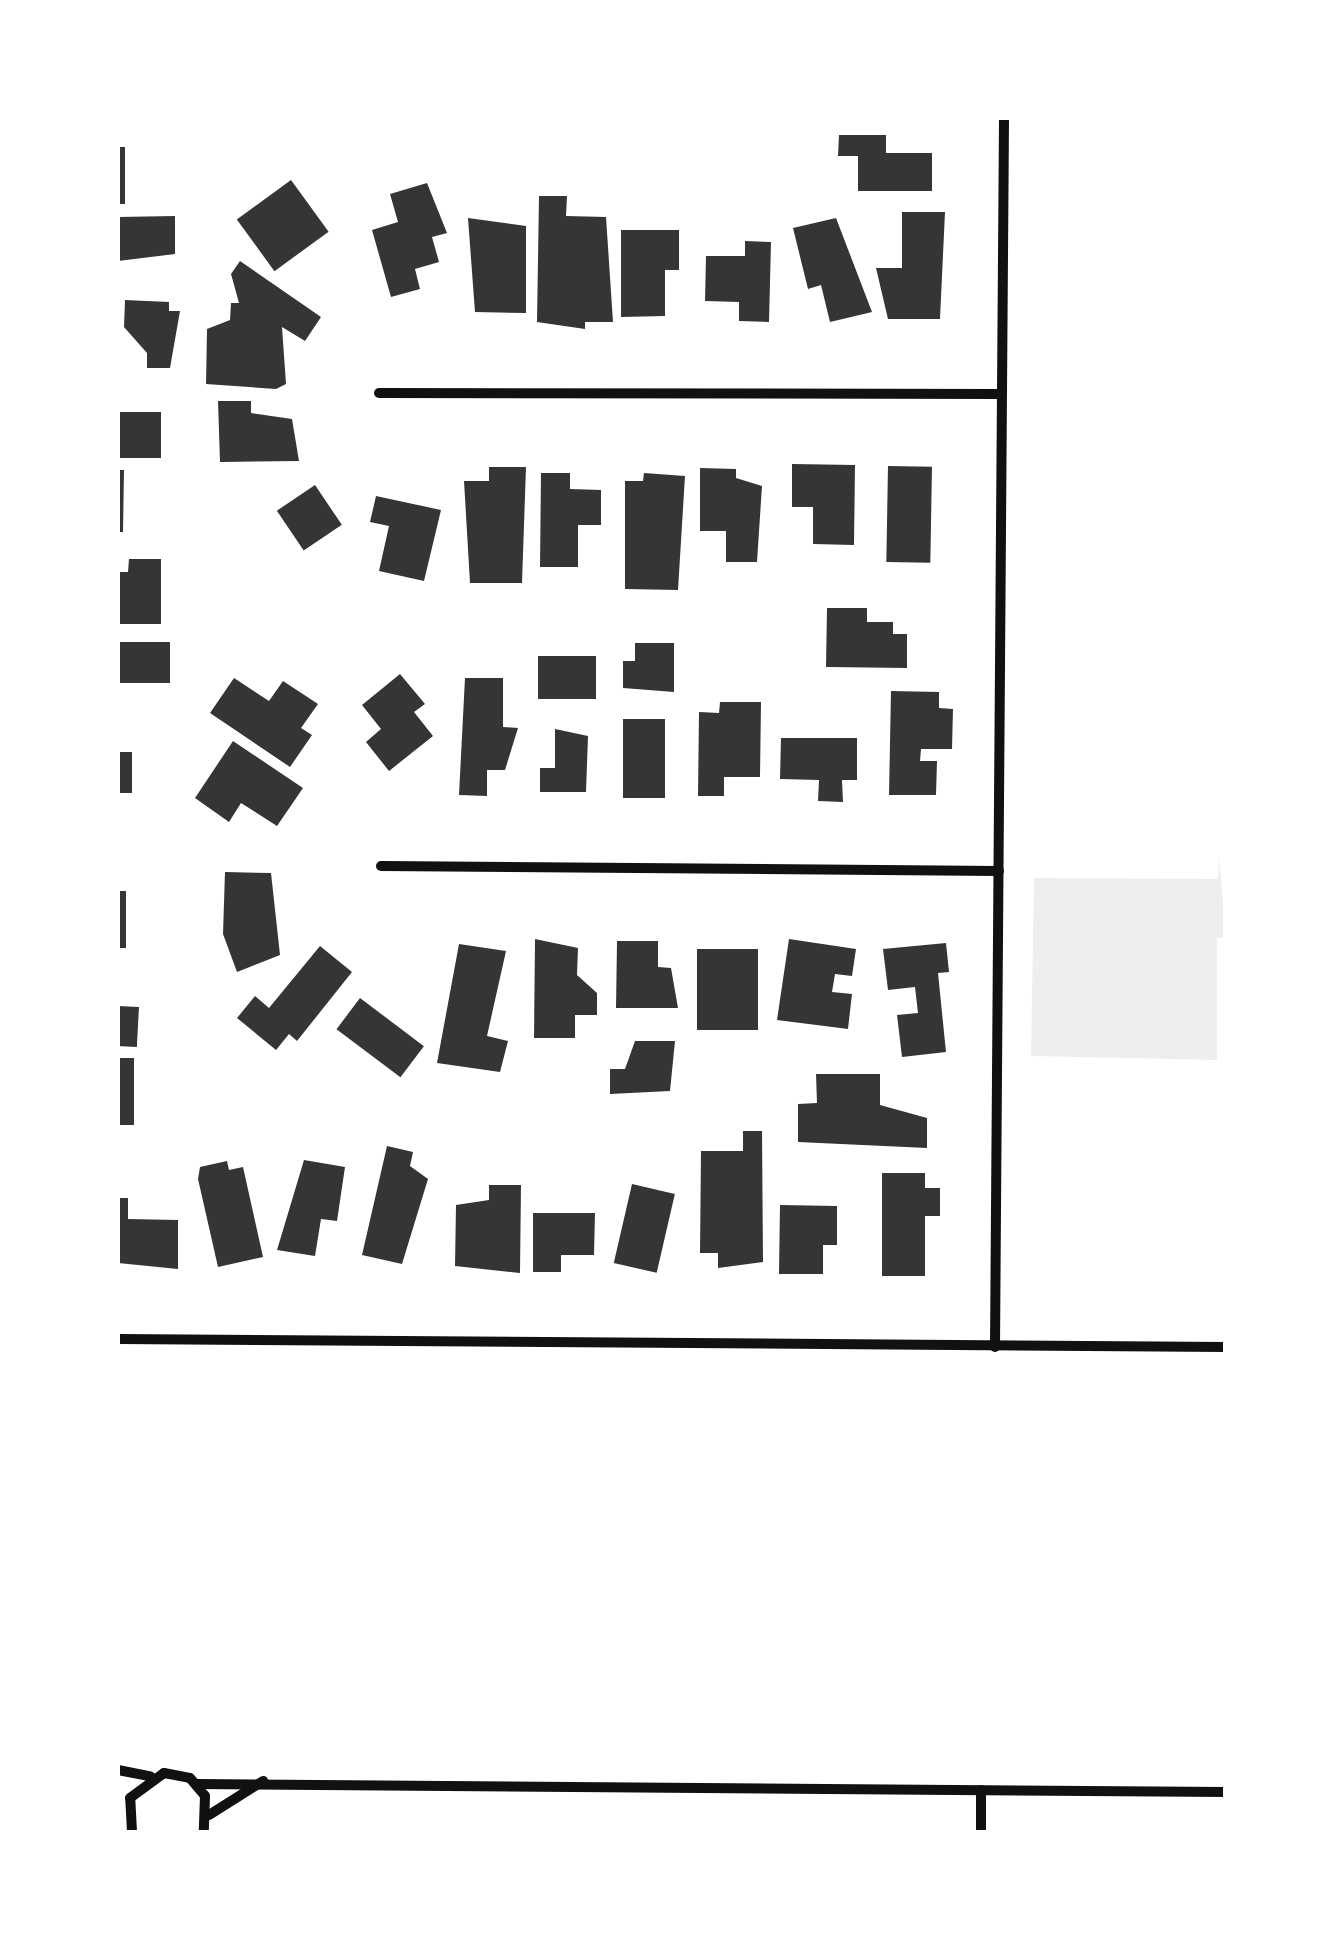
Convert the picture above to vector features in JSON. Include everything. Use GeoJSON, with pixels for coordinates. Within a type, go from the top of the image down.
{"type":"FeatureCollection","features":[{"type":"Feature","properties":{"kind":"street"},"geometry":{"type":"LineString","coordinates":[[995,1347],[1004,118]]}},
{"type":"Feature","properties":{"kind":"street"},"geometry":{"type":"LineString","coordinates":[[379,394],[1002,394]]}},
{"type":"Feature","properties":{"kind":"street"},"geometry":{"type":"LineString","coordinates":[[381,866],[999,870]]}},
{"type":"Feature","properties":{"kind":"street"},"geometry":{"type":"LineString","coordinates":[[118,1338],[1226,1348]]}},
{"type":"Feature","properties":{"kind":"street"},"geometry":{"type":"LineString","coordinates":[[118,1770],[150,1776],[176,1773],[197,1784],[264,1780],[1226,1792]]}},
{"type":"Feature","properties":{"kind":"street"},"geometry":{"type":"LineString","coordinates":[[132,1832],[122,1807],[150,1776]]}},
{"type":"Feature","properties":{"kind":"street"},"geometry":{"type":"LineString","coordinates":[[204,1832],[210,1814],[264,1780]]}},
{"type":"Feature","properties":{"kind":"street"},"geometry":{"type":"LineString","coordinates":[[197,1784],[210,1814]]}},
{"type":"Feature","properties":{"kind":"street"},"geometry":{"type":"LineString","coordinates":[[981,1790],[981,1832]]}},
{"type":"Feature","properties":{"kind":"shaded area"},"geometry":{"type":"Polygon","coordinates":[[[1219,856],[1226,937],[1217,938],[1217,1060],[1031,1056],[1034,878],[1218,879],[1219,856]]]}},
{"type":"Feature","properties":{"kind":"building"},"geometry":{"type":"Polygon","coordinates":[[[839,135],[886,135],[886,153],[932,153],[932,191],[858,191],[858,156],[838,156],[839,135]]]}},
{"type":"Feature","properties":{"kind":"building"},"geometry":{"type":"Polygon","coordinates":[[[118,147],[125,147],[125,204],[118,204],[118,147]]]}},
{"type":"Feature","properties":{"kind":"building"},"geometry":{"type":"Polygon","coordinates":[[[291,180],[329,232],[274,271],[237,219],[291,180]]]}},
{"type":"Feature","properties":{"kind":"building"},"geometry":{"type":"Polygon","coordinates":[[[427,183],[447,233],[432,237],[439,262],[415,269],[420,289],[391,297],[372,230],[398,222],[390,194],[427,183]]]}},
{"type":"Feature","properties":{"kind":"building"},"geometry":{"type":"Polygon","coordinates":[[[539,196],[567,196],[566,216],[606,217],[613,322],[585,322],[585,329],[537,322],[539,196]]]}},
{"type":"Feature","properties":{"kind":"building"},"geometry":{"type":"Polygon","coordinates":[[[902,212],[945,212],[940,319],[888,319],[876,268],[902,268],[902,212]]]}},
{"type":"Feature","properties":{"kind":"building"},"geometry":{"type":"Polygon","coordinates":[[[175,216],[175,254],[118,261],[118,217],[175,216]]]}},
{"type":"Feature","properties":{"kind":"building"},"geometry":{"type":"Polygon","coordinates":[[[468,218],[526,226],[526,313],[475,312],[468,218]]]}},
{"type":"Feature","properties":{"kind":"building"},"geometry":{"type":"Polygon","coordinates":[[[836,218],[872,312],[830,322],[821,285],[808,289],[793,228],[836,218]]]}},
{"type":"Feature","properties":{"kind":"building"},"geometry":{"type":"Polygon","coordinates":[[[621,230],[679,230],[679,270],[665,270],[665,316],[621,317],[621,230]]]}},
{"type":"Feature","properties":{"kind":"building"},"geometry":{"type":"Polygon","coordinates":[[[745,241],[771,242],[769,322],[739,321],[739,302],[705,301],[706,256],[745,256],[745,241]]]}},
{"type":"Feature","properties":{"kind":"building"},"geometry":{"type":"Polygon","coordinates":[[[240,261],[321,317],[305,341],[282,327],[286,384],[276,389],[206,384],[207,329],[230,320],[231,303],[239,303],[231,274],[240,261]]]}},
{"type":"Feature","properties":{"kind":"building"},"geometry":{"type":"Polygon","coordinates":[[[125,300],[169,302],[169,311],[180,311],[170,368],[147,368],[147,353],[124,327],[125,300]]]}},
{"type":"Feature","properties":{"kind":"building"},"geometry":{"type":"Polygon","coordinates":[[[218,401],[251,401],[251,413],[292,419],[299,461],[220,462],[218,401]]]}},
{"type":"Feature","properties":{"kind":"building"},"geometry":{"type":"Polygon","coordinates":[[[118,412],[161,412],[161,458],[118,458],[118,412]]]}},
{"type":"Feature","properties":{"kind":"building"},"geometry":{"type":"Polygon","coordinates":[[[792,464],[855,465],[854,545],[813,544],[813,507],[792,507],[792,464]]]}},
{"type":"Feature","properties":{"kind":"building"},"geometry":{"type":"Polygon","coordinates":[[[888,466],[932,467],[930,563],[886,562],[888,466]]]}},
{"type":"Feature","properties":{"kind":"building"},"geometry":{"type":"Polygon","coordinates":[[[489,467],[526,467],[522,583],[470,583],[464,481],[489,481],[489,467]]]}},
{"type":"Feature","properties":{"kind":"building"},"geometry":{"type":"Polygon","coordinates":[[[700,468],[736,469],[736,478],[762,486],[757,562],[726,562],[726,531],[700,531],[700,468]]]}},
{"type":"Feature","properties":{"kind":"building"},"geometry":{"type":"Polygon","coordinates":[[[118,470],[124,470],[123,532],[118,532],[118,470]]]}},
{"type":"Feature","properties":{"kind":"building"},"geometry":{"type":"Polygon","coordinates":[[[541,473],[570,473],[570,489],[601,490],[601,525],[578,525],[578,567],[540,567],[541,473]]]}},
{"type":"Feature","properties":{"kind":"building"},"geometry":{"type":"Polygon","coordinates":[[[644,473],[685,476],[678,590],[625,589],[625,481],[643,481],[644,473]]]}},
{"type":"Feature","properties":{"kind":"building"},"geometry":{"type":"Polygon","coordinates":[[[315,485],[342,525],[304,551],[277,511],[315,485]]]}},
{"type":"Feature","properties":{"kind":"building"},"geometry":{"type":"Polygon","coordinates":[[[376,496],[441,510],[424,581],[379,571],[389,526],[370,522],[376,496]]]}},
{"type":"Feature","properties":{"kind":"building"},"geometry":{"type":"Polygon","coordinates":[[[129,559],[161,559],[161,624],[118,624],[118,572],[128,572],[129,559]]]}},
{"type":"Feature","properties":{"kind":"building"},"geometry":{"type":"Polygon","coordinates":[[[827,608],[867,608],[867,622],[893,622],[893,634],[907,634],[907,668],[826,667],[827,608]]]}},
{"type":"Feature","properties":{"kind":"building"},"geometry":{"type":"Polygon","coordinates":[[[118,642],[170,642],[170,683],[118,683],[118,642]]]}},
{"type":"Feature","properties":{"kind":"building"},"geometry":{"type":"Polygon","coordinates":[[[635,643],[674,643],[674,692],[623,688],[623,661],[635,661],[635,643]]]}},
{"type":"Feature","properties":{"kind":"building"},"geometry":{"type":"Polygon","coordinates":[[[538,656],[596,656],[596,699],[538,699],[538,656]]]}},
{"type":"Feature","properties":{"kind":"building"},"geometry":{"type":"Polygon","coordinates":[[[400,674],[425,704],[414,712],[433,736],[389,771],[366,742],[381,729],[362,705],[400,674]]]}},
{"type":"Feature","properties":{"kind":"building"},"geometry":{"type":"Polygon","coordinates":[[[234,678],[269,701],[283,681],[318,704],[301,728],[312,735],[290,767],[210,713],[234,678]]]}},
{"type":"Feature","properties":{"kind":"building"},"geometry":{"type":"Polygon","coordinates":[[[465,678],[503,678],[503,727],[518,728],[505,770],[487,770],[487,796],[459,795],[465,678]]]}},
{"type":"Feature","properties":{"kind":"building"},"geometry":{"type":"Polygon","coordinates":[[[891,691],[939,692],[939,708],[953,709],[952,749],[921,749],[920,761],[937,761],[936,795],[889,795],[891,691]]]}},
{"type":"Feature","properties":{"kind":"building"},"geometry":{"type":"Polygon","coordinates":[[[720,702],[761,702],[760,777],[724,777],[724,796],[698,796],[699,712],[719,713],[720,702]]]}},
{"type":"Feature","properties":{"kind":"building"},"geometry":{"type":"Polygon","coordinates":[[[623,719],[665,719],[665,798],[623,798],[623,719]]]}},
{"type":"Feature","properties":{"kind":"building"},"geometry":{"type":"Polygon","coordinates":[[[555,729],[588,736],[586,792],[540,792],[540,768],[555,768],[555,729]]]}},
{"type":"Feature","properties":{"kind":"building"},"geometry":{"type":"Polygon","coordinates":[[[781,738],[857,738],[857,780],[842,780],[843,802],[818,801],[819,780],[780,779],[781,738]]]}},
{"type":"Feature","properties":{"kind":"building"},"geometry":{"type":"Polygon","coordinates":[[[233,741],[303,788],[277,826],[241,803],[229,822],[195,798],[233,741]]]}},
{"type":"Feature","properties":{"kind":"building"},"geometry":{"type":"Polygon","coordinates":[[[118,752],[132,752],[132,793],[118,793],[118,752]]]}},
{"type":"Feature","properties":{"kind":"building"},"geometry":{"type":"Polygon","coordinates":[[[225,872],[271,873],[280,955],[237,972],[223,934],[225,872]]]}},
{"type":"Feature","properties":{"kind":"building"},"geometry":{"type":"Polygon","coordinates":[[[118,891],[126,891],[126,948],[118,948],[118,891]]]}},
{"type":"Feature","properties":{"kind":"building"},"geometry":{"type":"Polygon","coordinates":[[[535,939],[578,948],[577,975],[597,993],[597,1015],[575,1015],[575,1038],[534,1038],[535,939]]]}},
{"type":"Feature","properties":{"kind":"building"},"geometry":{"type":"Polygon","coordinates":[[[789,939],[856,949],[852,976],[835,974],[832,992],[852,994],[848,1029],[777,1020],[789,939]]]}},
{"type":"Feature","properties":{"kind":"building"},"geometry":{"type":"Polygon","coordinates":[[[617,941],[658,941],[658,967],[671,968],[678,1008],[616,1008],[617,941]]]}},
{"type":"Feature","properties":{"kind":"building"},"geometry":{"type":"Polygon","coordinates":[[[946,943],[949,972],[938,973],[946,1052],[902,1057],[897,1015],[918,1013],[915,987],[888,990],[883,949],[946,943]]]}},
{"type":"Feature","properties":{"kind":"building"},"geometry":{"type":"Polygon","coordinates":[[[459,944],[506,951],[487,1036],[508,1041],[500,1072],[437,1063],[459,944]]]}},
{"type":"Feature","properties":{"kind":"building"},"geometry":{"type":"Polygon","coordinates":[[[320,946],[352,972],[297,1041],[289,1034],[276,1050],[237,1018],[255,996],[269,1008],[320,946]]]}},
{"type":"Feature","properties":{"kind":"building"},"geometry":{"type":"Polygon","coordinates":[[[697,949],[758,949],[758,1030],[697,1030],[697,949]]]}},
{"type":"Feature","properties":{"kind":"building"},"geometry":{"type":"Polygon","coordinates":[[[360,998],[424,1046],[400,1077],[337,1029],[360,998]]]}},
{"type":"Feature","properties":{"kind":"building"},"geometry":{"type":"Polygon","coordinates":[[[118,1006],[139,1007],[137,1047],[118,1046],[118,1006]]]}},
{"type":"Feature","properties":{"kind":"building"},"geometry":{"type":"Polygon","coordinates":[[[635,1041],[675,1041],[670,1091],[610,1094],[610,1069],[625,1069],[635,1041]]]}},
{"type":"Feature","properties":{"kind":"building"},"geometry":{"type":"Polygon","coordinates":[[[118,1058],[134,1058],[134,1125],[118,1125],[118,1058]]]}},
{"type":"Feature","properties":{"kind":"building"},"geometry":{"type":"Polygon","coordinates":[[[816,1074],[880,1074],[880,1105],[927,1118],[927,1148],[798,1142],[798,1104],[817,1103],[816,1074]]]}},
{"type":"Feature","properties":{"kind":"building"},"geometry":{"type":"Polygon","coordinates":[[[743,1131],[762,1131],[763,1262],[718,1268],[718,1253],[700,1253],[701,1151],[743,1151],[743,1131]]]}},
{"type":"Feature","properties":{"kind":"building"},"geometry":{"type":"Polygon","coordinates":[[[387,1146],[413,1152],[410,1166],[428,1179],[402,1264],[362,1255],[387,1146]]]}},
{"type":"Feature","properties":{"kind":"building"},"geometry":{"type":"Polygon","coordinates":[[[304,1160],[345,1167],[337,1221],[321,1219],[315,1256],[277,1250],[304,1160]]]}},
{"type":"Feature","properties":{"kind":"building"},"geometry":{"type":"Polygon","coordinates":[[[227,1161],[229,1170],[243,1167],[263,1257],[218,1267],[198,1179],[200,1167],[227,1161]]]}},
{"type":"Feature","properties":{"kind":"building"},"geometry":{"type":"Polygon","coordinates":[[[882,1173],[925,1173],[925,1188],[940,1188],[940,1216],[925,1216],[925,1276],[882,1276],[882,1173]]]}},
{"type":"Feature","properties":{"kind":"building"},"geometry":{"type":"Polygon","coordinates":[[[632,1184],[675,1194],[657,1273],[614,1263],[632,1184]]]}},
{"type":"Feature","properties":{"kind":"building"},"geometry":{"type":"Polygon","coordinates":[[[489,1185],[521,1185],[520,1273],[455,1266],[456,1205],[489,1200],[489,1185]]]}},
{"type":"Feature","properties":{"kind":"building"},"geometry":{"type":"Polygon","coordinates":[[[118,1198],[128,1198],[128,1219],[178,1220],[178,1269],[118,1263],[118,1198]]]}},
{"type":"Feature","properties":{"kind":"building"},"geometry":{"type":"Polygon","coordinates":[[[780,1205],[837,1206],[837,1245],[823,1245],[823,1274],[779,1274],[780,1205]]]}},
{"type":"Feature","properties":{"kind":"building"},"geometry":{"type":"Polygon","coordinates":[[[533,1213],[595,1213],[594,1255],[561,1255],[561,1272],[533,1272],[533,1213]]]}}]}
